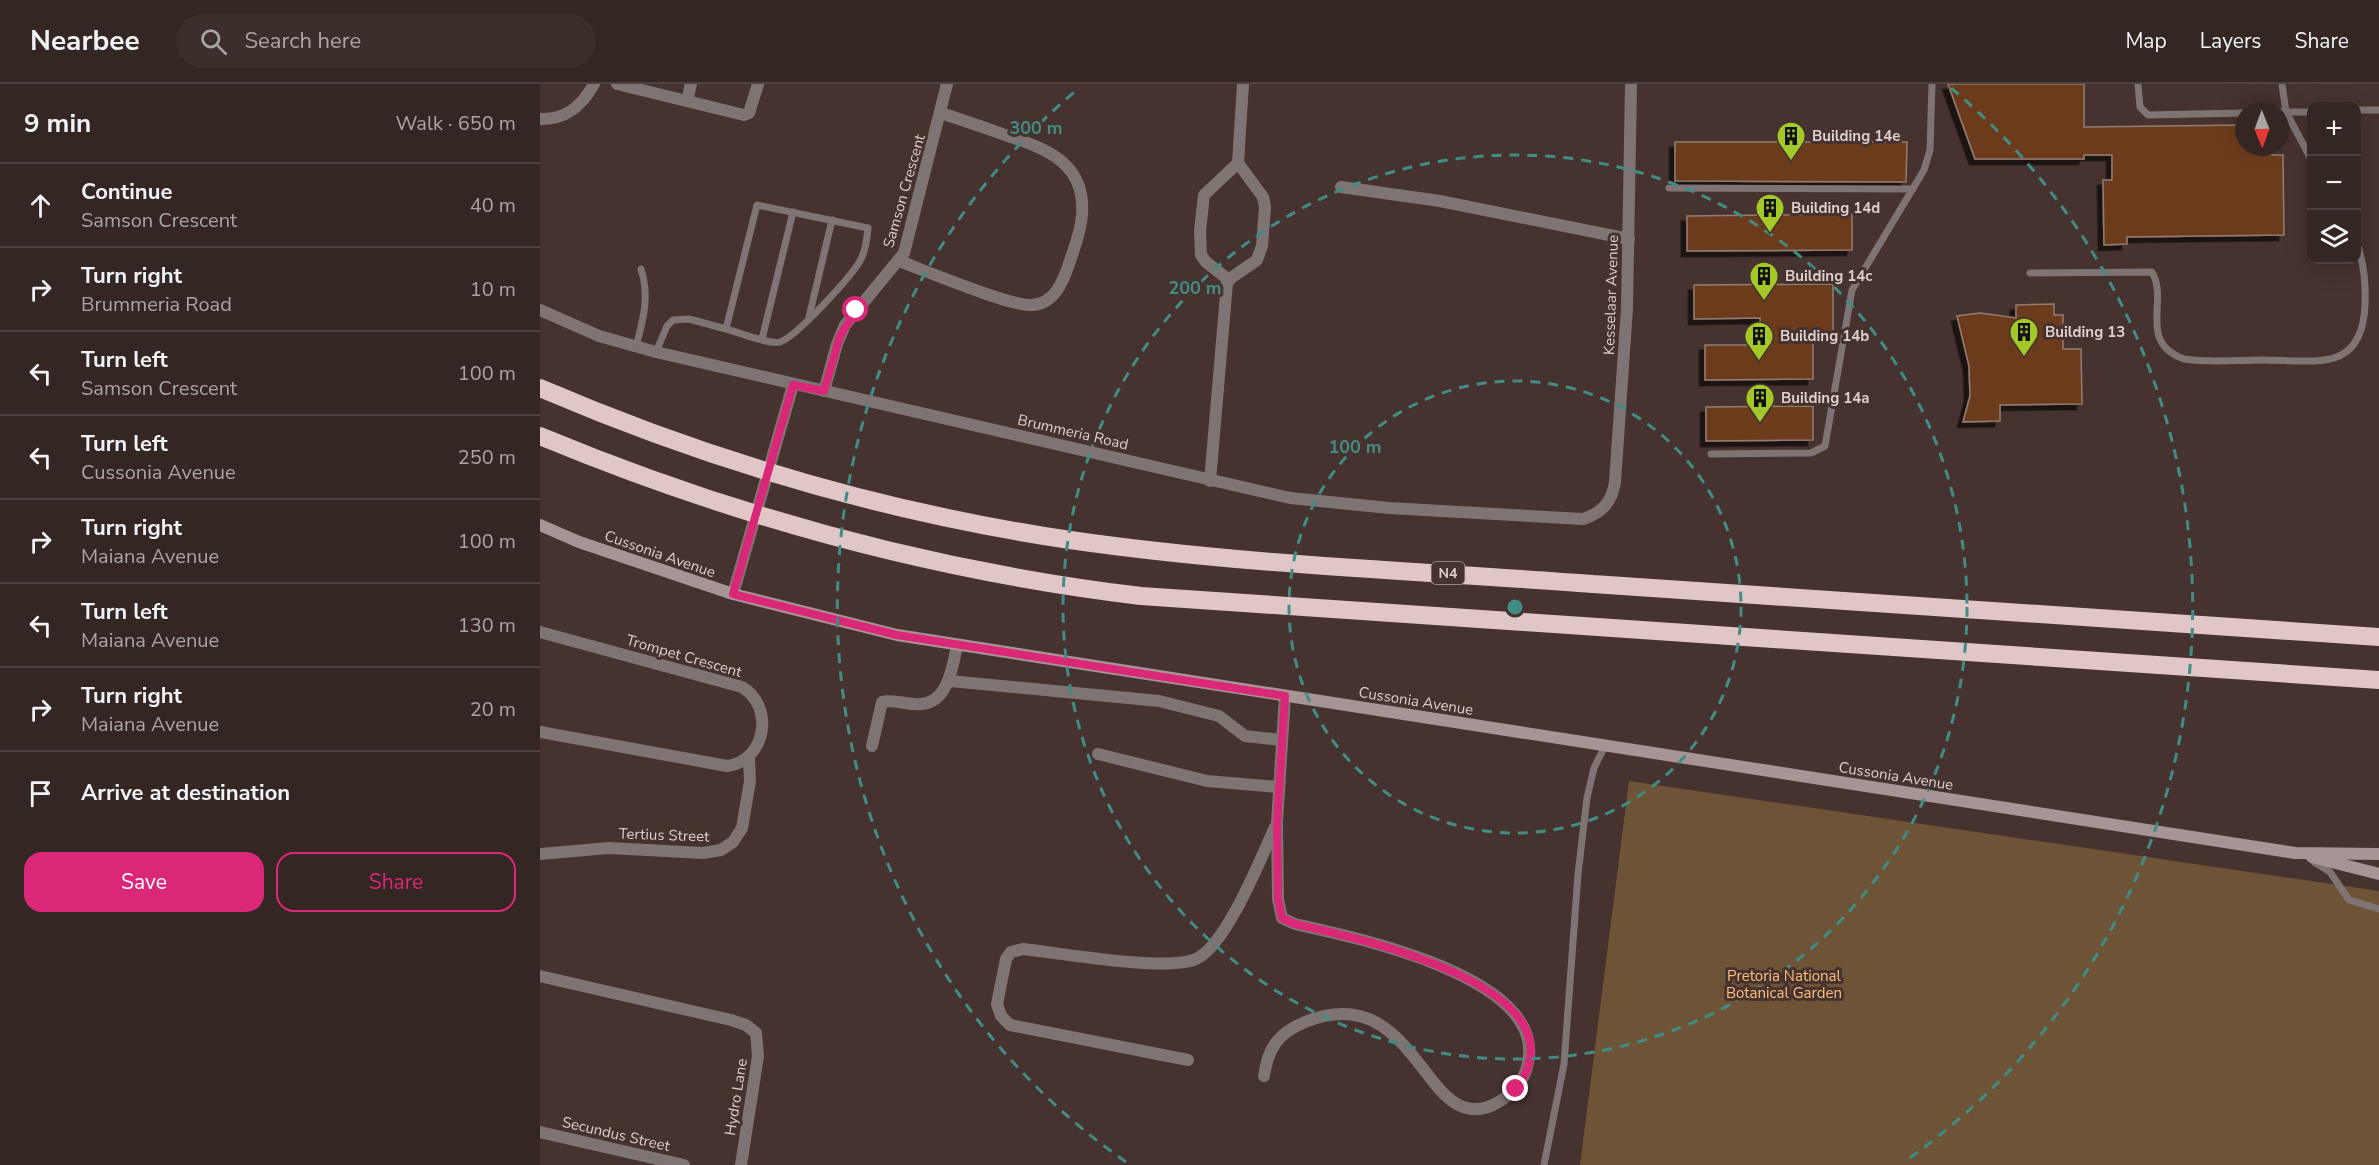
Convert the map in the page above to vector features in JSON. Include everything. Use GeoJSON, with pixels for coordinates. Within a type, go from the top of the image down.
{"type":"FeatureCollection","features":[{"type":"Feature","properties":{"kind":"highway","name":"N4"},"geometry":{"type":"LineString","coordinates":[[540,388],[609,418],[788,479],[953,519],[1110,545],[1366,568],[2379,637]]}},
{"type":"Feature","properties":{"kind":"highway"},"geometry":{"type":"LineString","coordinates":[[540,436],[654,481],[759,517],[926,561],[1064,586],[1163,597],[2379,680]]}},
{"type":"Feature","properties":{"kind":"main road","name":"Cussonia Avenue"},"geometry":{"type":"LineString","coordinates":[[540,525],[579,542],[733,594],[880,632],[957,646],[2297,853],[2379,874]]}},
{"type":"Feature","properties":{"kind":"main road","name":"Cussonia Avenue"},"geometry":{"type":"LineString","coordinates":[[2297,853],[2379,854]]}},
{"type":"Feature","properties":{"kind":"street"},"geometry":{"type":"LineString","coordinates":[[540,118],[568,114],[584,99],[594,84]]}},
{"type":"Feature","properties":{"kind":"street"},"geometry":{"type":"LineString","coordinates":[[687,101],[691,84]]}},
{"type":"Feature","properties":{"kind":"street"},"geometry":{"type":"LineString","coordinates":[[623,85],[744,115],[749,113],[753,107],[758,84]]}},
{"type":"Feature","properties":{"kind":"street","name":"Samson Crescent"},"geometry":{"type":"LineString","coordinates":[[824,391],[845,325],[899,261],[908,242],[947,84]]}},
{"type":"Feature","properties":{"kind":"street"},"geometry":{"type":"LineString","coordinates":[[1210,481],[1229,280],[1257,260],[1264,231],[1263,197],[1238,163],[1243,84]]}},
{"type":"Feature","properties":{"kind":"street","name":"Kesselaar Avenue"},"geometry":{"type":"LineString","coordinates":[[1606,505],[1615,482],[1627,308],[1631,84]]}},
{"type":"Feature","properties":{"kind":"street"},"geometry":{"type":"LineString","coordinates":[[899,261],[1013,302],[1033,305],[1047,301],[1059,287],[1078,236],[1082,215],[1079,186],[1062,161],[1040,147],[941,113]]}},
{"type":"Feature","properties":{"kind":"street"},"geometry":{"type":"LineString","coordinates":[[1229,280],[1206,262],[1201,255],[1202,204],[1210,187],[1238,163]]}},
{"type":"Feature","properties":{"kind":"street"},"geometry":{"type":"LineString","coordinates":[[1341,187],[1440,201],[1629,239]]}},
{"type":"Feature","properties":{"kind":"street","name":"Brummeria Road"},"geometry":{"type":"LineString","coordinates":[[540,310],[584,330],[656,352],[1210,481],[1312,502],[1583,519],[1597,514],[1606,505]]}},
{"type":"Feature","properties":{"kind":"street"},"geometry":{"type":"LineString","coordinates":[[733,594],[793,385]]}},
{"type":"Feature","properties":{"kind":"street","name":"Trompet Crescent"},"geometry":{"type":"LineString","coordinates":[[540,632],[746,688],[759,703],[762,719],[758,745],[749,758]]}},
{"type":"Feature","properties":{"kind":"street"},"geometry":{"type":"LineString","coordinates":[[872,746],[882,702],[929,704],[950,681],[957,646]]}},
{"type":"Feature","properties":{"kind":"street"},"geometry":{"type":"LineString","coordinates":[[950,681],[1159,701],[1219,716],[1245,736],[1282,740]]}},
{"type":"Feature","properties":{"kind":"street"},"geometry":{"type":"LineString","coordinates":[[1264,1076],[1271,1048],[1284,1032],[1322,1016],[1345,1012],[1369,1017],[1389,1029],[1431,1080],[1454,1101],[1467,1108],[1483,1108],[1508,1096],[1523,1078],[1529,1057],[1526,1033],[1513,1012],[1479,983],[1425,960],[1295,924],[1282,918],[1278,899],[1277,824],[1285,696]]}},
{"type":"Feature","properties":{"kind":"street"},"geometry":{"type":"LineString","coordinates":[[540,732],[727,766],[749,758]]}},
{"type":"Feature","properties":{"kind":"street"},"geometry":{"type":"LineString","coordinates":[[1098,754],[1207,781],[1278,787]]}},
{"type":"Feature","properties":{"kind":"street","name":"Tertius Street"},"geometry":{"type":"LineString","coordinates":[[540,854],[609,848],[693,853],[721,850],[733,842],[742,828],[750,781],[749,758]]}},
{"type":"Feature","properties":{"kind":"street"},"geometry":{"type":"LineString","coordinates":[[1188,1060],[1010,1025],[1001,1016],[998,1004],[1005,959],[1011,952],[1023,949],[1171,965],[1197,959],[1218,941],[1250,883],[1277,824]]}},
{"type":"Feature","properties":{"kind":"street","name":"Hydro Lane"},"geometry":{"type":"LineString","coordinates":[[540,976],[730,1020],[746,1025],[756,1033],[758,1056],[741,1165]]}},
{"type":"Feature","properties":{"kind":"street","name":"Secundus Street"},"geometry":{"type":"LineString","coordinates":[[540,1132],[684,1165]]}},
{"type":"Feature","properties":{"kind":"lane"},"geometry":{"type":"LineString","coordinates":[[1712,454],[1811,453],[1825,446],[1852,290],[1924,170],[1930,150],[1932,84]]}},
{"type":"Feature","properties":{"kind":"lane"},"geometry":{"type":"LineString","coordinates":[[2138,84],[2140,107],[2148,115],[2235,113]]}},
{"type":"Feature","properties":{"kind":"lane"},"geometry":{"type":"LineString","coordinates":[[2282,84],[2283,102]]}},
{"type":"Feature","properties":{"kind":"lane"},"geometry":{"type":"LineString","coordinates":[[2361,110],[2379,110]]}},
{"type":"Feature","properties":{"kind":"lane"},"geometry":{"type":"LineString","coordinates":[[2289,112],[2307,112]]}},
{"type":"Feature","properties":{"kind":"lane"},"geometry":{"type":"LineString","coordinates":[[2289,122],[2310,156]]}},
{"type":"Feature","properties":{"kind":"lane"},"geometry":{"type":"LineString","coordinates":[[1669,188],[1913,189]]}},
{"type":"Feature","properties":{"kind":"lane"},"geometry":{"type":"LineString","coordinates":[[656,352],[667,326],[673,320],[689,319],[780,342],[808,319],[847,279],[864,251],[868,228],[757,205],[726,328]]}},
{"type":"Feature","properties":{"kind":"lane"},"geometry":{"type":"LineString","coordinates":[[762,339],[793,212]]}},
{"type":"Feature","properties":{"kind":"lane"},"geometry":{"type":"LineString","coordinates":[[808,319],[832,219]]}},
{"type":"Feature","properties":{"kind":"lane"},"geometry":{"type":"LineString","coordinates":[[2030,273],[2152,272],[2160,340],[2167,351],[2184,359],[2322,360],[2345,354],[2357,344],[2361,336],[2366,284],[2361,262]]}},
{"type":"Feature","properties":{"kind":"lane"},"geometry":{"type":"LineString","coordinates":[[636,347],[646,303],[646,286],[641,269]]}},
{"type":"Feature","properties":{"kind":"lane"},"geometry":{"type":"LineString","coordinates":[[1545,1165],[1564,1064],[1578,874],[1587,798],[1594,768],[1605,746]]}},
{"type":"Feature","properties":{"kind":"lane"},"geometry":{"type":"LineString","coordinates":[[2297,853],[2327,869],[2349,900],[2379,909]]}},
{"type":"Feature","properties":{"kind":"green space","name":"Pretoria National Botanical Garden"},"geometry":{"type":"Polygon","coordinates":[[[1629,781],[2379,891],[2379,1165],[1580,1165],[1629,781]]]}},
{"type":"Feature","properties":{"kind":"building"},"geometry":{"type":"Polygon","coordinates":[[[1948,84],[2084,84],[2084,127],[2235,125],[2235,156],[2283,156],[2284,235],[2127,237],[2127,244],[2104,245],[2103,180],[2112,180],[2112,155],[2084,155],[2084,159],[1975,159],[1948,84]]]}},
{"type":"Feature","properties":{"kind":"building","name":"Building 14e"},"geometry":{"type":"Polygon","coordinates":[[[1675,142],[1907,142],[1906,182],[1675,181],[1675,142]]]}},
{"type":"Feature","properties":{"kind":"building","name":"Building 14d"},"geometry":{"type":"Polygon","coordinates":[[[1852,214],[1852,250],[1687,251],[1687,216],[1852,214]]]}},
{"type":"Feature","properties":{"kind":"building"},"geometry":{"type":"Polygon","coordinates":[[[1833,284],[1833,332],[1813,332],[1813,379],[1705,380],[1705,345],[1761,345],[1760,318],[1694,319],[1694,285],[1833,284]]]}},
{"type":"Feature","properties":{"kind":"building","name":"Building 13"},"geometry":{"type":"Polygon","coordinates":[[[2054,304],[2054,315],[2063,315],[2063,349],[2081,349],[2082,404],[2000,405],[2000,421],[1963,422],[1970,396],[1969,366],[1957,316],[1980,313],[2016,318],[2016,305],[2054,304]]]}},
{"type":"Feature","properties":{"kind":"building","name":"Building 14a"},"geometry":{"type":"Polygon","coordinates":[[[1813,406],[1813,440],[1706,441],[1706,407],[1813,406]]]}},
{"type":"Feature","properties":{"kind":"place","name":"Building 14e"},"geometry":{"type":"Point","coordinates":[1791,162]}},
{"type":"Feature","properties":{"kind":"place","name":"Building 14d"},"geometry":{"type":"Point","coordinates":[1770,234]}},
{"type":"Feature","properties":{"kind":"place","name":"Building 14c"},"geometry":{"type":"Point","coordinates":[1764,302]}},
{"type":"Feature","properties":{"kind":"place","name":"Building 13"},"geometry":{"type":"Point","coordinates":[2024,358]}},
{"type":"Feature","properties":{"kind":"place","name":"Building 14b"},"geometry":{"type":"Point","coordinates":[1759,362]}},
{"type":"Feature","properties":{"kind":"place","name":"Building 14a"},"geometry":{"type":"Point","coordinates":[1760,424]}},
{"type":"Feature","properties":{"kind":"route"},"geometry":{"type":"LineString","coordinates":[[856,310],[840,336],[824,391],[793,385],[733,594],[897,635],[1285,696],[1277,824],[1278,899],[1282,918],[1295,924],[1350,937],[1425,960],[1468,977],[1491,991],[1513,1012],[1528,1038],[1529,1057],[1526,1073],[1516,1089]]}}]}
